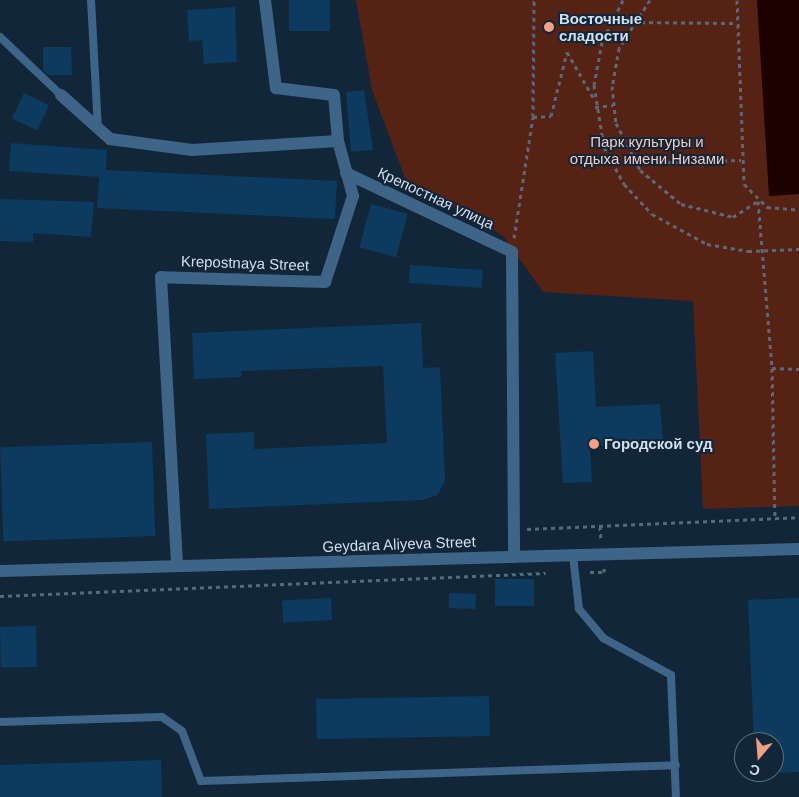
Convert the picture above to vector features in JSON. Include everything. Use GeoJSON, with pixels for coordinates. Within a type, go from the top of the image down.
{"type":"FeatureCollection","features":[{"type":"Feature","properties":{"kind":"street","name":"Krepostnaya Street"},"geometry":{"type":"LineString","coordinates":[[176,566],[162,277],[325,282],[353,196],[338,141],[334,95],[276,88],[265,0]]}},
{"type":"Feature","properties":{"kind":"street"},"geometry":{"type":"LineString","coordinates":[[61,95],[110,139],[192,150],[338,141]]}},
{"type":"Feature","properties":{"kind":"street","name":"Крепостная улица"},"geometry":{"type":"LineString","coordinates":[[346,173],[512,252]]}},
{"type":"Feature","properties":{"kind":"street"},"geometry":{"type":"LineString","coordinates":[[512,252],[514,557]]}},
{"type":"Feature","properties":{"kind":"street","name":"Geydara Aliyeva Street"},"geometry":{"type":"LineString","coordinates":[[0,571],[799,549]]}},
{"type":"Feature","properties":{"kind":"lane"},"geometry":{"type":"LineString","coordinates":[[91,0],[98,128]]}},
{"type":"Feature","properties":{"kind":"lane"},"geometry":{"type":"LineString","coordinates":[[0,37],[61,95]]}},
{"type":"Feature","properties":{"kind":"lane"},"geometry":{"type":"LineString","coordinates":[[573,556],[579,609],[603,638],[671,675],[676,797]]}},
{"type":"Feature","properties":{"kind":"lane"},"geometry":{"type":"LineString","coordinates":[[0,722],[162,718],[182,731],[201,781],[676,765]]}},
{"type":"Feature","properties":{"kind":"path"},"geometry":{"type":"LineString","coordinates":[[512,252],[533,116],[534,0]]}},
{"type":"Feature","properties":{"kind":"path"},"geometry":{"type":"LineString","coordinates":[[623,0],[602,42],[595,99],[595,107],[613,166],[652,214],[707,244],[765,250],[799,249]]}},
{"type":"Feature","properties":{"kind":"path"},"geometry":{"type":"LineString","coordinates":[[650,0],[632,22],[614,67],[613,105],[622,140],[635,163],[666,194],[698,211],[733,217],[758,202]]}},
{"type":"Feature","properties":{"kind":"path"},"geometry":{"type":"LineString","coordinates":[[737,0],[741,160],[744,184],[758,202],[765,250],[772,368],[775,518]]}},
{"type":"Feature","properties":{"kind":"path"},"geometry":{"type":"LineString","coordinates":[[632,22],[737,23]]}},
{"type":"Feature","properties":{"kind":"path"},"geometry":{"type":"LineString","coordinates":[[533,116],[550,116],[567,52],[595,99]]}},
{"type":"Feature","properties":{"kind":"path"},"geometry":{"type":"LineString","coordinates":[[595,107],[613,105]]}},
{"type":"Feature","properties":{"kind":"path"},"geometry":{"type":"LineString","coordinates":[[635,163],[741,160]]}},
{"type":"Feature","properties":{"kind":"path"},"geometry":{"type":"LineString","coordinates":[[758,202],[778,210],[799,210]]}},
{"type":"Feature","properties":{"kind":"path"},"geometry":{"type":"LineString","coordinates":[[772,368],[799,369]]}},
{"type":"Feature","properties":{"kind":"path"},"geometry":{"type":"LineString","coordinates":[[515,530],[799,517]]}},
{"type":"Feature","properties":{"kind":"path"},"geometry":{"type":"LineString","coordinates":[[0,596],[604,572],[600,526]]}},
{"type":"Feature","properties":{"kind":"green space","name":"Парк культуры и отдыха имени Низами"},"geometry":{"type":"Polygon","coordinates":[[[356,0],[799,0],[799,506],[703,509],[693,301],[543,292],[503,236],[405,178],[372,90],[356,0]]]}},
{"type":"Feature","properties":{"kind":"shaded area"},"geometry":{"type":"Polygon","coordinates":[[[757,0],[799,0],[799,194],[769,196],[757,0]]]}},
{"type":"Feature","properties":{"kind":"building"},"geometry":{"type":"Polygon","coordinates":[[[289,0],[330,0],[330,31],[289,31],[289,0]]]}},
{"type":"Feature","properties":{"kind":"building"},"geometry":{"type":"Polygon","coordinates":[[[235,7],[237,62],[204,64],[202,40],[189,41],[187,10],[235,7]]]}},
{"type":"Feature","properties":{"kind":"building"},"geometry":{"type":"Polygon","coordinates":[[[43,47],[71,47],[72,75],[48,75],[43,70],[43,47]]]}},
{"type":"Feature","properties":{"kind":"building"},"geometry":{"type":"Polygon","coordinates":[[[364,90],[373,150],[351,152],[346,92],[364,90]]]}},
{"type":"Feature","properties":{"kind":"building"},"geometry":{"type":"Polygon","coordinates":[[[24,93],[49,105],[37,130],[12,118],[24,93]]]}},
{"type":"Feature","properties":{"kind":"building"},"geometry":{"type":"Polygon","coordinates":[[[11,143],[107,150],[106,170],[337,181],[335,219],[97,208],[99,177],[9,171],[11,143]]]}},
{"type":"Feature","properties":{"kind":"building"},"geometry":{"type":"Polygon","coordinates":[[[0,199],[94,202],[91,237],[33,233],[33,242],[0,241],[0,199]]]}},
{"type":"Feature","properties":{"kind":"building"},"geometry":{"type":"Polygon","coordinates":[[[371,204],[408,214],[396,257],[359,247],[371,204]]]}},
{"type":"Feature","properties":{"kind":"building"},"geometry":{"type":"Polygon","coordinates":[[[410,265],[483,270],[482,288],[409,283],[410,265]]]}},
{"type":"Feature","properties":{"kind":"building"},"geometry":{"type":"Polygon","coordinates":[[[421,323],[423,368],[440,367],[445,480],[438,495],[422,500],[209,509],[206,434],[254,432],[254,449],[387,443],[383,366],[241,371],[241,377],[194,379],[192,333],[421,323]]]}},
{"type":"Feature","properties":{"kind":"building","name":"Городской суд"},"geometry":{"type":"Polygon","coordinates":[[[593,351],[596,407],[660,404],[663,442],[590,446],[592,482],[563,483],[555,353],[593,351]]]}},
{"type":"Feature","properties":{"kind":"building"},"geometry":{"type":"Polygon","coordinates":[[[152,442],[155,536],[3,541],[0,447],[152,442]]]}},
{"type":"Feature","properties":{"kind":"building"},"geometry":{"type":"Polygon","coordinates":[[[495,579],[534,579],[534,606],[495,606],[495,579]]]}},
{"type":"Feature","properties":{"kind":"building"},"geometry":{"type":"Polygon","coordinates":[[[449,593],[476,594],[475,609],[448,608],[449,593]]]}},
{"type":"Feature","properties":{"kind":"building"},"geometry":{"type":"Polygon","coordinates":[[[331,598],[332,620],[283,623],[282,601],[331,598]]]}},
{"type":"Feature","properties":{"kind":"building"},"geometry":{"type":"Polygon","coordinates":[[[799,598],[799,772],[784,773],[784,732],[754,732],[748,600],[799,598]]]}},
{"type":"Feature","properties":{"kind":"building"},"geometry":{"type":"Polygon","coordinates":[[[36,626],[37,667],[1,668],[0,627],[36,626]]]}},
{"type":"Feature","properties":{"kind":"building"},"geometry":{"type":"Polygon","coordinates":[[[489,696],[490,736],[317,739],[316,699],[489,696]]]}},
{"type":"Feature","properties":{"kind":"building"},"geometry":{"type":"Polygon","coordinates":[[[161,760],[162,797],[0,797],[0,765],[161,760]]]}},
{"type":"Feature","properties":{"kind":"place","name":"Восточные сладости"},"geometry":{"type":"Point","coordinates":[549,27]}},
{"type":"Feature","properties":{"kind":"place","name":"Городской суд"},"geometry":{"type":"Point","coordinates":[594,444]}}]}
